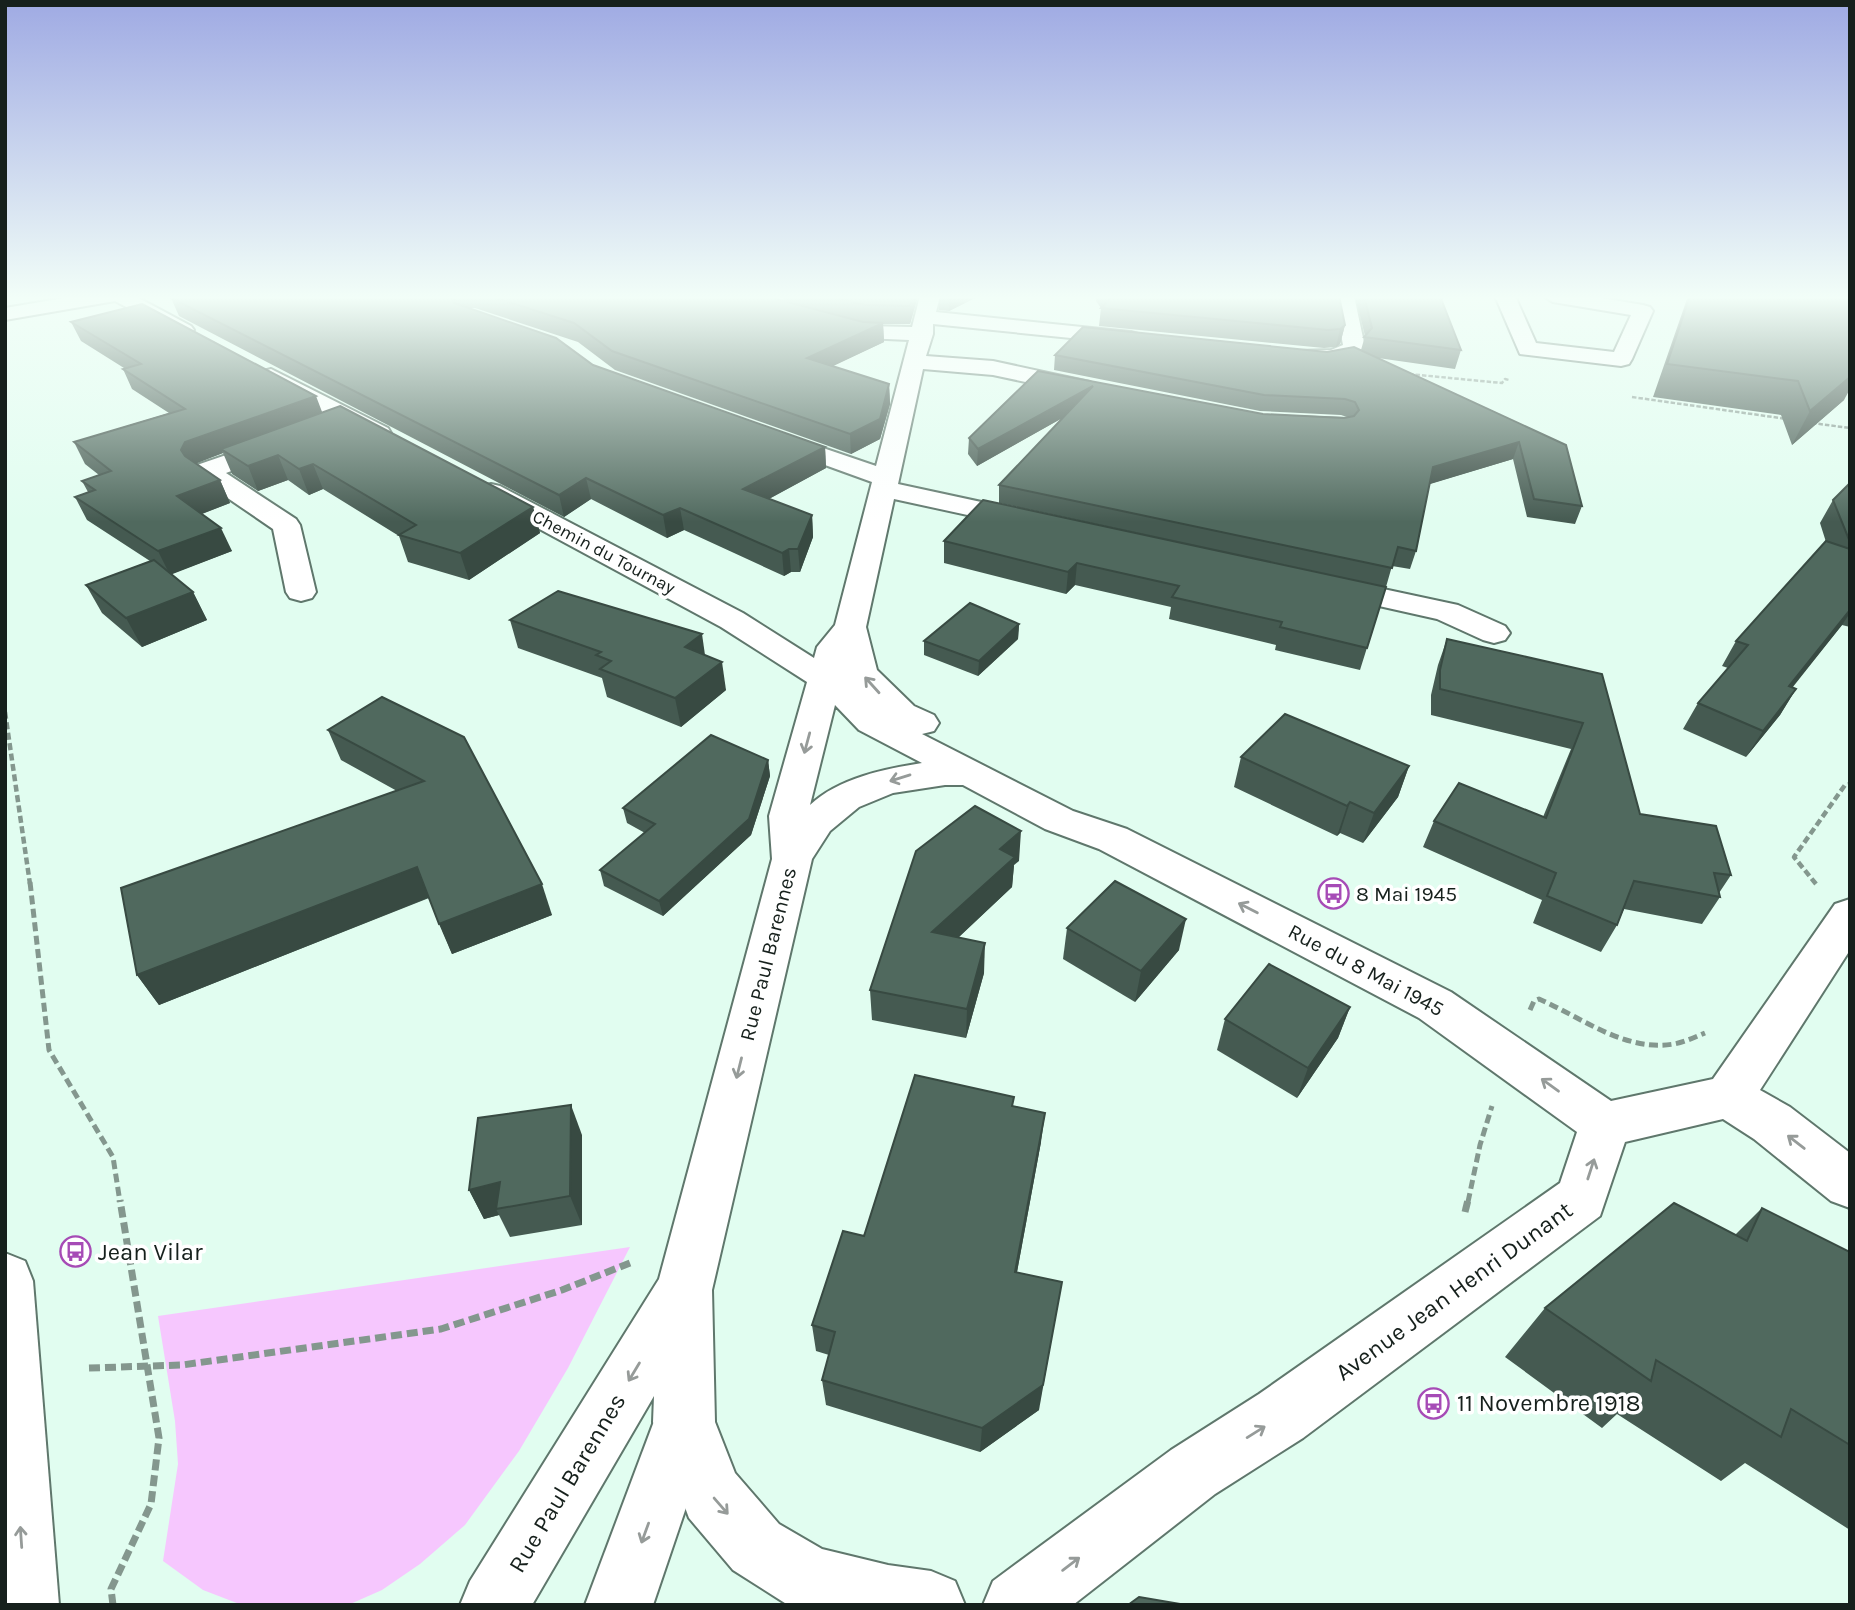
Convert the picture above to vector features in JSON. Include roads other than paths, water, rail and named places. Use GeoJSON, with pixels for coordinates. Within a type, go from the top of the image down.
{"type":"FeatureCollection","features":[{"type":"Feature","properties":{"kind":"street"},"geometry":{"type":"LineString","coordinates":[[261,371],[400,444]]}},
{"type":"Feature","properties":{"kind":"street","name":"Rue Paul Barennes"},"geometry":{"type":"LineString","coordinates":[[494,1605],[661,1275],[792,859],[788,816],[833,648],[850,628],[913,371]]}},
{"type":"Feature","properties":{"kind":"street"},"geometry":{"type":"LineString","coordinates":[[1004,371],[1098,390]]}},
{"type":"Feature","properties":{"kind":"street"},"geometry":{"type":"LineString","coordinates":[[324,428],[350,418]]}},
{"type":"Feature","properties":{"kind":"street"},"geometry":{"type":"LineString","coordinates":[[761,433],[885,484],[1058,527]]}},
{"type":"Feature","properties":{"kind":"street"},"geometry":{"type":"LineString","coordinates":[[298,438],[206,471],[286,525],[301,592]]}},
{"type":"Feature","properties":{"kind":"street","name":"Chemin du Tournay"},"geometry":{"type":"LineString","coordinates":[[474,483],[732,620],[824,677]]}},
{"type":"Feature","properties":{"kind":"street"},"geometry":{"type":"LineString","coordinates":[[1299,580],[1447,612],[1494,633]]}},
{"type":"Feature","properties":{"kind":"street","name":"Rue du 8 Mai 1945"},"geometry":{"type":"LineString","coordinates":[[850,628],[858,651],[861,673],[902,714],[1076,803],[1113,839]]}},
{"type":"Feature","properties":{"kind":"street","name":"Rue du 8 Mai 1945"},"geometry":{"type":"LineString","coordinates":[[824,677],[840,689],[856,709],[872,722],[968,774],[1059,820],[1113,839],[1435,1005],[1605,1124]]}},
{"type":"Feature","properties":{"kind":"street","name":"Rue du 8 Mai 1945"},"geometry":{"type":"LineString","coordinates":[[792,859],[816,821],[836,803],[879,784],[912,775],[968,774]]}},
{"type":"Feature","properties":{"kind":"street"},"geometry":{"type":"LineString","coordinates":[[1728,1097],[1850,915]]}},
{"type":"Feature","properties":{"kind":"street"},"geometry":{"type":"LineString","coordinates":[[1605,1124],[1728,1097],[1772,1123],[1850,1184]]}},
{"type":"Feature","properties":{"kind":"street","name":"Avenue Jean Henri Dunant"},"geometry":{"type":"LineString","coordinates":[[1017,1605],[1193,1472],[1281,1416],[1581,1199],[1605,1124]]}},
{"type":"Feature","properties":{"kind":"street","name":"Rue Paul Barennes"},"geometry":{"type":"LineString","coordinates":[[661,1275],[684,1422]]}},
{"type":"Feature","properties":{"kind":"street"},"geometry":{"type":"LineString","coordinates":[[5,1281],[25,1605]]}},
{"type":"Feature","properties":{"kind":"street"},"geometry":{"type":"LineString","coordinates":[[619,1605],[684,1422]]}},
{"type":"Feature","properties":{"kind":"street"},"geometry":{"type":"LineString","coordinates":[[684,1422],[712,1495],[756,1547],[810,1580],[888,1599],[932,1605]]}},
{"type":"Feature","properties":{"kind":"place","name":"8 Mai 1945"},"geometry":{"type":"Point","coordinates":[1333,894]}},
{"type":"Feature","properties":{"kind":"place","name":"Jean Vilar"},"geometry":{"type":"Point","coordinates":[75,1252]}},
{"type":"Feature","properties":{"kind":"place","name":"11 Novembre 1918"},"geometry":{"type":"Point","coordinates":[1434,1403]}}]}
